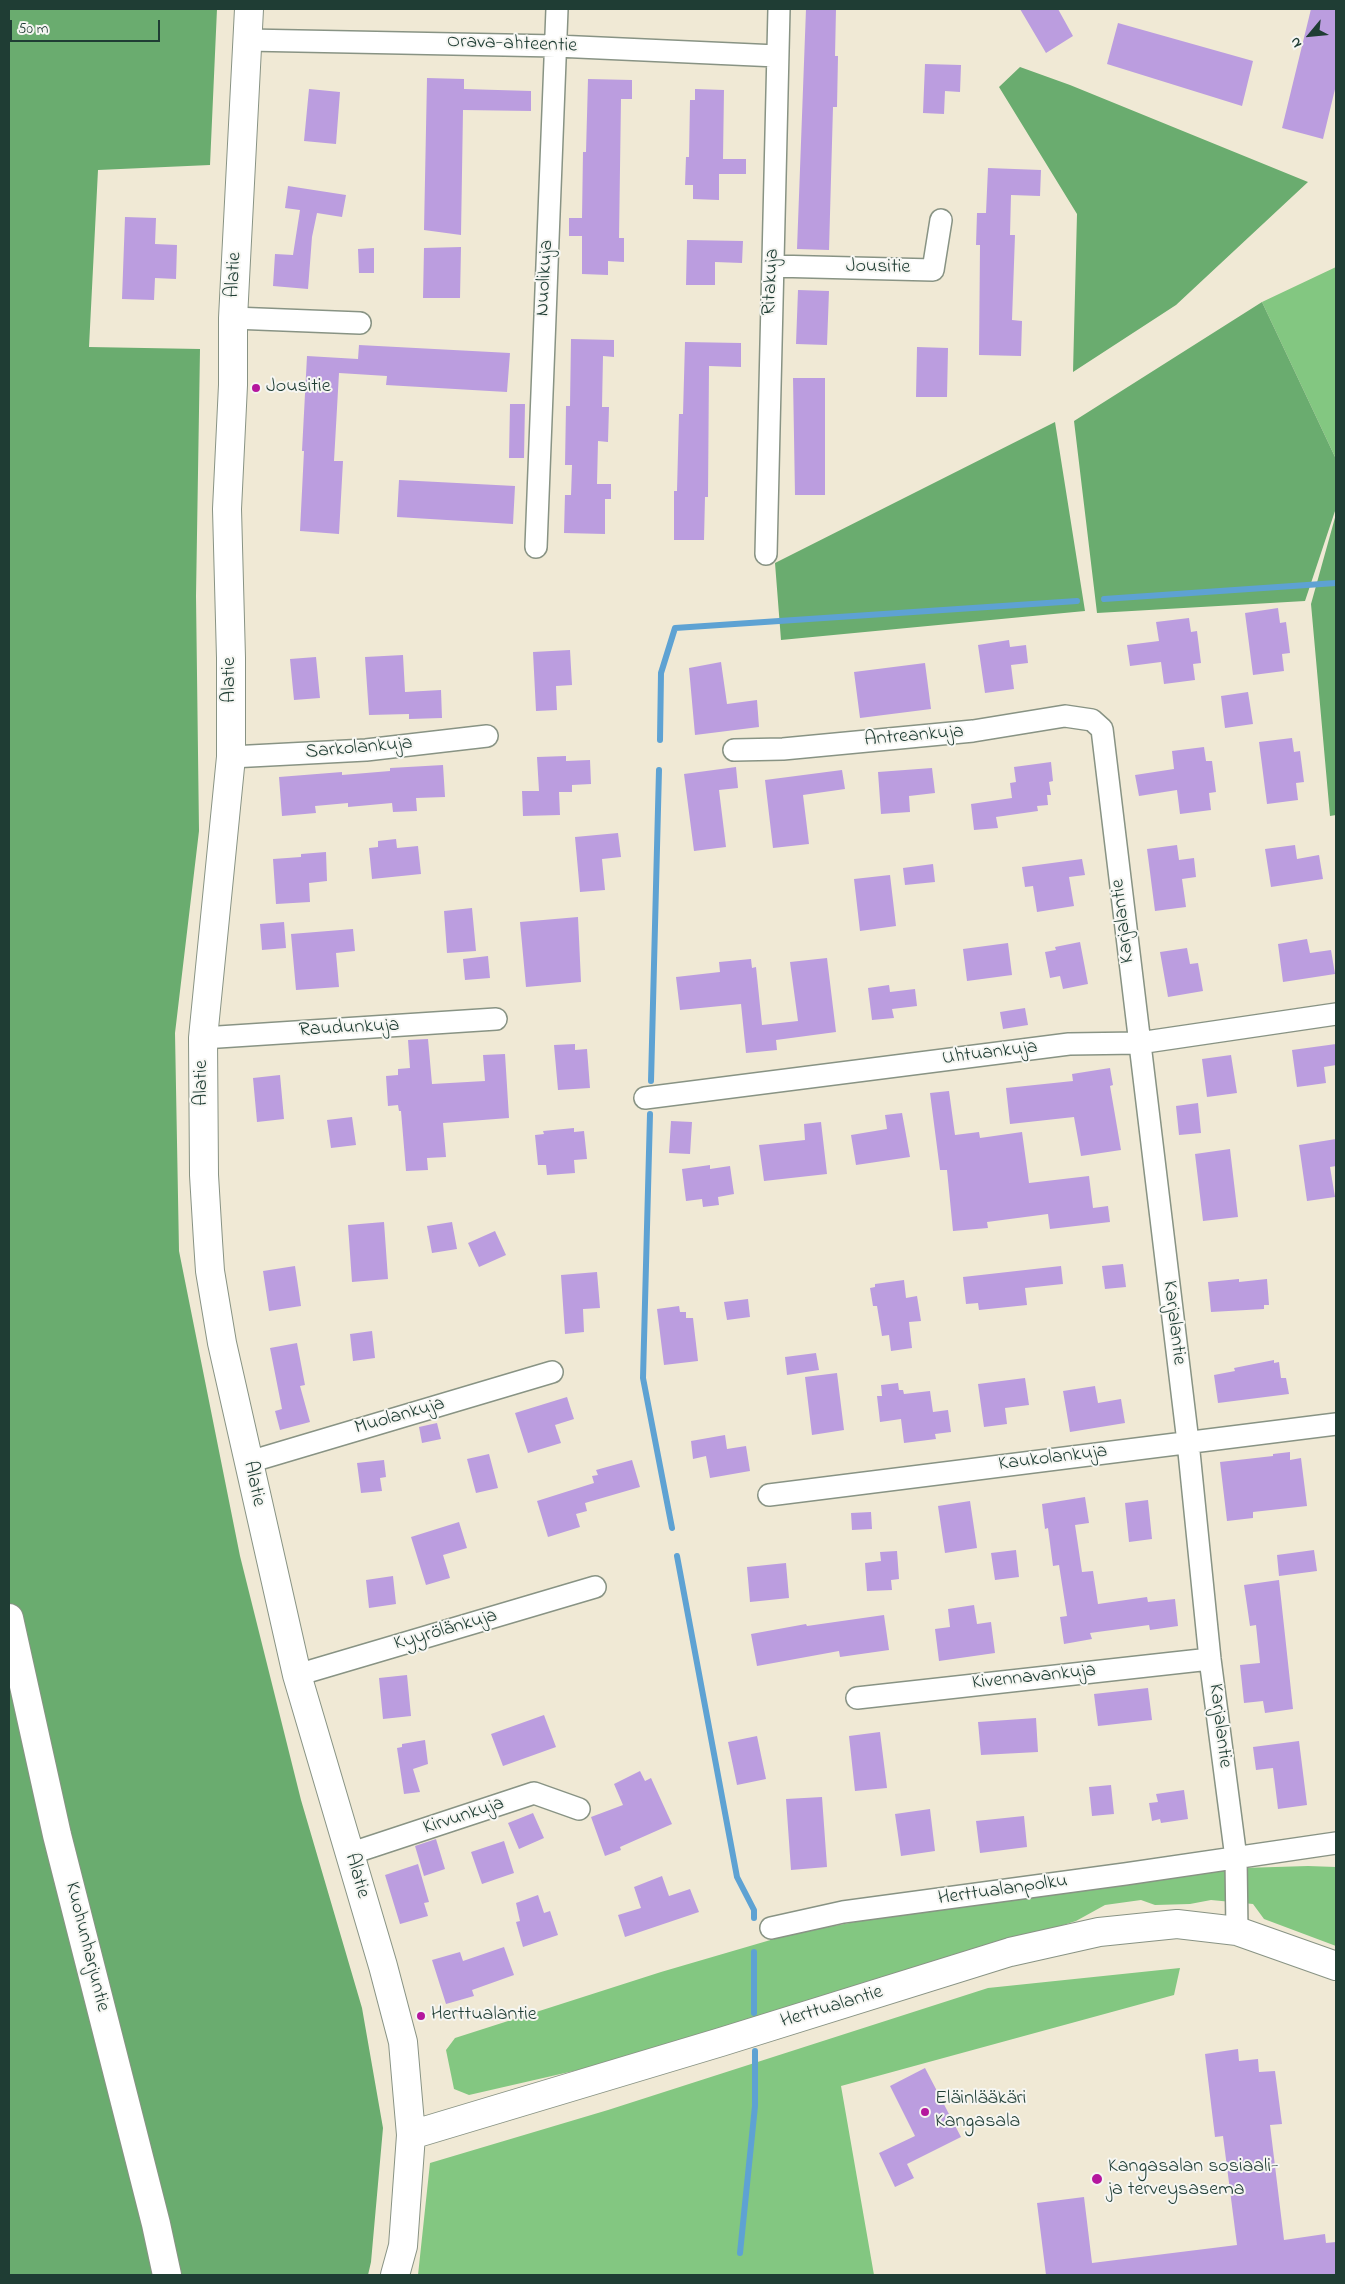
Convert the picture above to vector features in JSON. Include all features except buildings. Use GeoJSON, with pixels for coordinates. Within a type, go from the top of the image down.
{"type":"FeatureCollection","features":[{"type":"Feature","properties":{"kind":"street","name":"Alatie"},"geometry":{"type":"LineString","coordinates":[[249,9],[233,318],[233,385],[227,509],[232,658],[231,757],[203,1038],[204,1175],[210,1271],[222,1343],[297,1675],[383,1966],[403,2042],[410,2135]]}},
{"type":"Feature","properties":{"kind":"street","name":"Nuolikuja"},"geometry":{"type":"LineString","coordinates":[[536,547],[557,9]]}},
{"type":"Feature","properties":{"kind":"street","name":"Ritakuja"},"geometry":{"type":"LineString","coordinates":[[766,554],[779,9]]}},
{"type":"Feature","properties":{"kind":"street","name":"Orava-ahteentie"},"geometry":{"type":"LineString","coordinates":[[247,40],[556,46],[777,56]]}},
{"type":"Feature","properties":{"kind":"street","name":"Jousitie"},"geometry":{"type":"LineString","coordinates":[[773,266],[933,270],[941,220]]}},
{"type":"Feature","properties":{"kind":"street"},"geometry":{"type":"LineString","coordinates":[[233,318],[360,323]]}},
{"type":"Feature","properties":{"kind":"street","name":"Antreankuja"},"geometry":{"type":"LineString","coordinates":[[734,750],[783,749],[973,731],[1065,716],[1092,720]]}},
{"type":"Feature","properties":{"kind":"street","name":"Karjalantie"},"geometry":{"type":"LineString","coordinates":[[1092,720],[1102,729],[1188,1442],[1210,1658],[1236,1858],[1237,1931]]}},
{"type":"Feature","properties":{"kind":"street","name":"Sarkolankuja"},"geometry":{"type":"LineString","coordinates":[[231,757],[366,750],[488,736]]}},
{"type":"Feature","properties":{"kind":"street","name":"Uhtuankuja"},"geometry":{"type":"LineString","coordinates":[[645,1098],[1069,1044],[1139,1043],[1336,1014]]}},
{"type":"Feature","properties":{"kind":"street","name":"Raudunkuja"},"geometry":{"type":"LineString","coordinates":[[203,1038],[496,1019]]}},
{"type":"Feature","properties":{"kind":"street","name":"Muolankuja"},"geometry":{"type":"LineString","coordinates":[[248,1462],[552,1372]]}},
{"type":"Feature","properties":{"kind":"street","name":"Kaukolankuja"},"geometry":{"type":"LineString","coordinates":[[769,1495],[1336,1424]]}},
{"type":"Feature","properties":{"kind":"street","name":"Kyyrölänkuja"},"geometry":{"type":"LineString","coordinates":[[297,1675],[595,1587]]}},
{"type":"Feature","properties":{"kind":"street","name":"Kuohunharjuntie"},"geometry":{"type":"LineString","coordinates":[[9,1618],[57,1835],[156,2224],[167,2275]]}},
{"type":"Feature","properties":{"kind":"street","name":"Kivennavankuja"},"geometry":{"type":"LineString","coordinates":[[857,1698],[1210,1658]]}},
{"type":"Feature","properties":{"kind":"street","name":"Kirvunkuja"},"geometry":{"type":"LineString","coordinates":[[350,1854],[534,1793],[579,1809]]}},
{"type":"Feature","properties":{"kind":"street","name":"Herttualanpolku"},"geometry":{"type":"LineString","coordinates":[[771,1928],[843,1912],[1336,1843]]}},
{"type":"Feature","properties":{"kind":"street","name":"Herttualantie"},"geometry":{"type":"LineString","coordinates":[[410,2135],[721,2042],[1010,1952],[1098,1932],[1177,1924],[1237,1931],[1336,1966]]}},
{"type":"Feature","properties":{"kind":"street"},"geometry":{"type":"LineString","coordinates":[[395,2275],[403,2246],[410,2135]]}},
{"type":"Feature","properties":{"kind":"green space"},"geometry":{"type":"Polygon","coordinates":[[[9,9],[217,9],[210,165],[98,170],[89,347],[200,349],[196,596],[199,831],[175,1033],[179,1251],[240,1556],[301,1800],[362,2008],[383,2128],[371,2262],[368,2275],[9,2275],[9,9]]]}},
{"type":"Feature","properties":{"kind":"green space"},"geometry":{"type":"Polygon","coordinates":[[[1020,67],[1070,85],[1308,182],[1176,305],[1073,372],[1077,214],[999,87],[1020,67]]]}},
{"type":"Feature","properties":{"kind":"green space"},"geometry":{"type":"Polygon","coordinates":[[[1336,267],[1336,459],[1262,302],[1336,267]]]}},
{"type":"Feature","properties":{"kind":"green space"},"geometry":{"type":"Polygon","coordinates":[[[1262,302],[1336,459],[1336,508],[1305,601],[1097,613],[1074,421],[1262,302]]]}},
{"type":"Feature","properties":{"kind":"green space"},"geometry":{"type":"Polygon","coordinates":[[[1055,422],[1085,611],[781,640],[775,563],[1055,422]]]}},
{"type":"Feature","properties":{"kind":"green space"},"geometry":{"type":"Polygon","coordinates":[[[1336,514],[1336,815],[1330,816],[1311,604],[1336,514]]]}},
{"type":"Feature","properties":{"kind":"green space"},"geometry":{"type":"Polygon","coordinates":[[[1336,1867],[1336,1946],[1264,1919],[1253,1904],[1211,1900],[1190,1904],[1155,1905],[1141,1900],[1105,1905],[1076,1921],[591,2067],[469,2095],[454,2089],[446,2050],[455,2038],[661,1972],[791,1934],[892,1915],[1210,1869],[1336,1867]]]}},
{"type":"Feature","properties":{"kind":"green space"},"geometry":{"type":"Polygon","coordinates":[[[1180,1968],[1174,1995],[841,2086],[874,2275],[418,2275],[430,2163],[608,2110],[988,1988],[1180,1968]]]}},
{"type":"Feature","properties":{"kind":"waterway"},"geometry":{"type":"LineString","coordinates":[[1104,599],[1336,583]]}},
{"type":"Feature","properties":{"kind":"waterway"},"geometry":{"type":"LineString","coordinates":[[660,740],[661,673],[675,628],[1077,601]]}},
{"type":"Feature","properties":{"kind":"waterway"},"geometry":{"type":"LineString","coordinates":[[651,1081],[659,770]]}},
{"type":"Feature","properties":{"kind":"waterway"},"geometry":{"type":"LineString","coordinates":[[650,1114],[643,1378],[672,1528]]}},
{"type":"Feature","properties":{"kind":"waterway"},"geometry":{"type":"LineString","coordinates":[[677,1556],[737,1877],[754,1910],[754,1918]]}},
{"type":"Feature","properties":{"kind":"waterway"},"geometry":{"type":"LineString","coordinates":[[754,1952],[754,2013]]}},
{"type":"Feature","properties":{"kind":"waterway"},"geometry":{"type":"LineString","coordinates":[[740,2253],[755,2106],[755,2051]]}},
{"type":"Feature","properties":{"kind":"place","name":"Jousitie"},"geometry":{"type":"Point","coordinates":[256,388]}},
{"type":"Feature","properties":{"kind":"place","name":"Herttualantie"},"geometry":{"type":"Point","coordinates":[421,2016]}},
{"type":"Feature","properties":{"kind":"place","name":"Eläinlääkäri Kangasala"},"geometry":{"type":"Point","coordinates":[925,2112]}},
{"type":"Feature","properties":{"kind":"place","name":"Kangasalan sosiaali- ja terveysasema"},"geometry":{"type":"Point","coordinates":[1097,2179]}}]}
